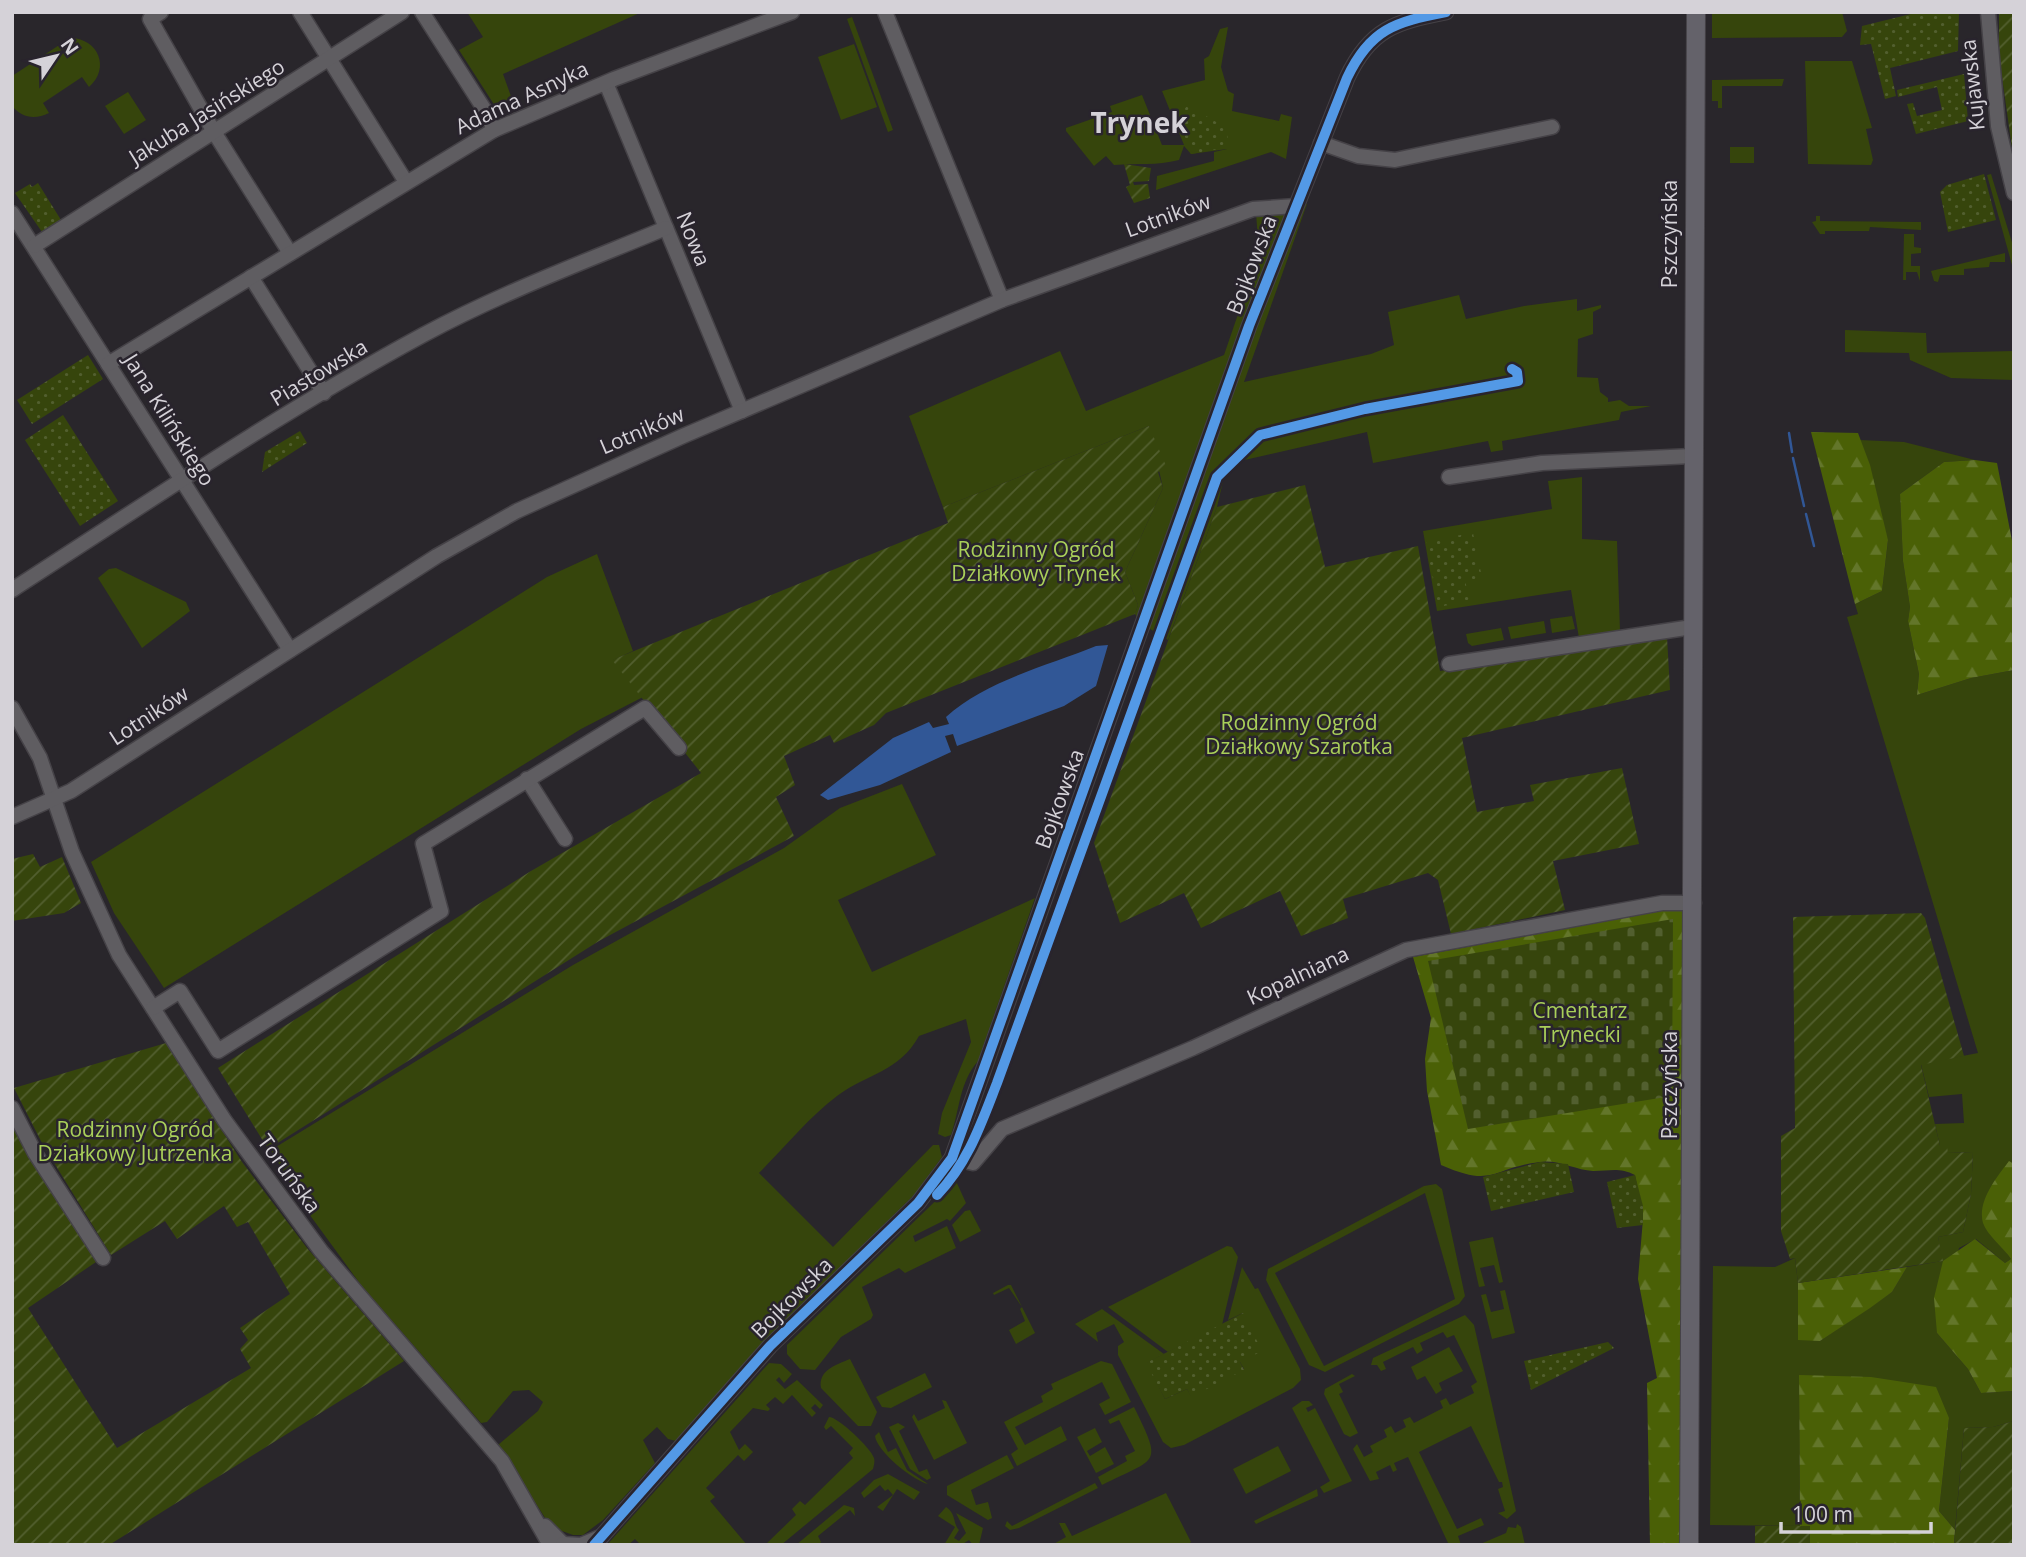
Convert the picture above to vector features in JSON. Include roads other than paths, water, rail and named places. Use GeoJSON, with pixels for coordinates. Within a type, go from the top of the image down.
{"type":"FeatureCollection","features":[{"type":"Feature","properties":{"kind":"main road","name":"Pszczyńska"},"geometry":{"type":"LineString","coordinates":[[1689,1545],[1696,12]]}},
{"type":"Feature","properties":{"kind":"street"},"geometry":{"type":"LineString","coordinates":[[161,12],[150,19],[214,132],[290,253]]}},
{"type":"Feature","properties":{"kind":"street"},"geometry":{"type":"LineString","coordinates":[[300,12],[407,182]]}},
{"type":"Feature","properties":{"kind":"street","name":"Jakuba Jasińskiego"},"geometry":{"type":"LineString","coordinates":[[34,246],[402,12]]}},
{"type":"Feature","properties":{"kind":"street"},"geometry":{"type":"LineString","coordinates":[[422,12],[486,112],[494,130]]}},
{"type":"Feature","properties":{"kind":"street","name":"Adama Asnyka"},"geometry":{"type":"LineString","coordinates":[[108,364],[494,130],[606,83],[792,12]]}},
{"type":"Feature","properties":{"kind":"street"},"geometry":{"type":"LineString","coordinates":[[885,12],[1002,300]]}},
{"type":"Feature","properties":{"kind":"street","name":"Bojkowska"},"geometry":{"type":"LineString","coordinates":[[597,1541],[771,1346],[918,1203],[952,1158],[1249,326],[1358,54],[1391,26],[1446,12]]}},
{"type":"Feature","properties":{"kind":"street","name":"Kujawska"},"geometry":{"type":"LineString","coordinates":[[1987,12],[1998,125],[2014,193]]}},
{"type":"Feature","properties":{"kind":"street","name":"Nowa"},"geometry":{"type":"LineString","coordinates":[[606,83],[742,411]]}},
{"type":"Feature","properties":{"kind":"street"},"geometry":{"type":"LineString","coordinates":[[1321,143],[1358,156],[1395,160],[1552,127]]}},
{"type":"Feature","properties":{"kind":"street","name":"Lotników"},"geometry":{"type":"LineString","coordinates":[[12,817],[55,800],[499,520],[580,481],[1002,300],[1242,212],[1296,206]]}},
{"type":"Feature","properties":{"kind":"street","name":"Jana Kilińskiego"},"geometry":{"type":"LineString","coordinates":[[12,213],[290,650]]}},
{"type":"Feature","properties":{"kind":"street","name":"Piastowska"},"geometry":{"type":"LineString","coordinates":[[12,590],[324,393],[472,310],[666,228]]}},
{"type":"Feature","properties":{"kind":"street"},"geometry":{"type":"LineString","coordinates":[[251,276],[324,393]]}},
{"type":"Feature","properties":{"kind":"street"},"geometry":{"type":"LineString","coordinates":[[1449,477],[1542,463],[1692,456]]}},
{"type":"Feature","properties":{"kind":"street"},"geometry":{"type":"LineString","coordinates":[[1449,664],[1692,626]]}},
{"type":"Feature","properties":{"kind":"street","name":"Toruńska"},"geometry":{"type":"LineString","coordinates":[[12,708],[34,744],[92,902],[119,955],[153,1008],[277,1196],[321,1251],[482,1435],[535,1514],[550,1545]]}},
{"type":"Feature","properties":{"kind":"street"},"geometry":{"type":"LineString","coordinates":[[153,1008],[180,991],[218,1051],[441,911],[423,844],[646,708],[679,748]]}},
{"type":"Feature","properties":{"kind":"street"},"geometry":{"type":"LineString","coordinates":[[527,779],[565,839]]}},
{"type":"Feature","properties":{"kind":"street","name":"Kopalniana"},"geometry":{"type":"LineString","coordinates":[[952,1158],[972,1163],[1002,1129],[1193,1048],[1406,950],[1662,903],[1694,903]]}},
{"type":"Feature","properties":{"kind":"street"},"geometry":{"type":"LineString","coordinates":[[12,1108],[35,1153],[103,1258]]}},
{"type":"Feature","properties":{"kind":"street","name":"Toruńska"},"geometry":{"type":"LineString","coordinates":[[535,1514],[564,1544],[581,1545],[597,1541]]}},
{"type":"Feature","properties":{"kind":"water"},"geometry":{"type":"Polygon","coordinates":[[[1108,645],[1096,686],[1064,706],[957,746],[953,734],[945,736],[951,752],[880,785],[828,800],[820,795],[893,738],[929,722],[933,728],[949,724],[946,717],[962,704],[998,684],[1096,646],[1108,645]]]}},
{"type":"Feature","properties":{"kind":"waterway"},"geometry":{"type":"LineString","coordinates":[[1789,433],[1792,452]]}},
{"type":"Feature","properties":{"kind":"waterway"},"geometry":{"type":"LineString","coordinates":[[1793,458],[1804,506]]}},
{"type":"Feature","properties":{"kind":"waterway"},"geometry":{"type":"LineString","coordinates":[[1806,514],[1814,546]]}},
{"type":"Feature","properties":{"kind":"district","name":"Trynek"},"geometry":{"type":"Point","coordinates":[1139,123]}},
{"type":"Feature","properties":{"kind":"park label","name":"Rodzinny Ogród Działkowy Trynek"},"geometry":{"type":"Point","coordinates":[1036,562]}},
{"type":"Feature","properties":{"kind":"park label","name":"Rodzinny Ogród Działkowy Szarotka"},"geometry":{"type":"Point","coordinates":[1299,735]}},
{"type":"Feature","properties":{"kind":"park label","name":"Cmentarz Trynecki"},"geometry":{"type":"Point","coordinates":[1580,1023]}},
{"type":"Feature","properties":{"kind":"park label","name":"Rodzinny Ogród Działkowy Jutrzenka"},"geometry":{"type":"Point","coordinates":[135,1142]}}]}
